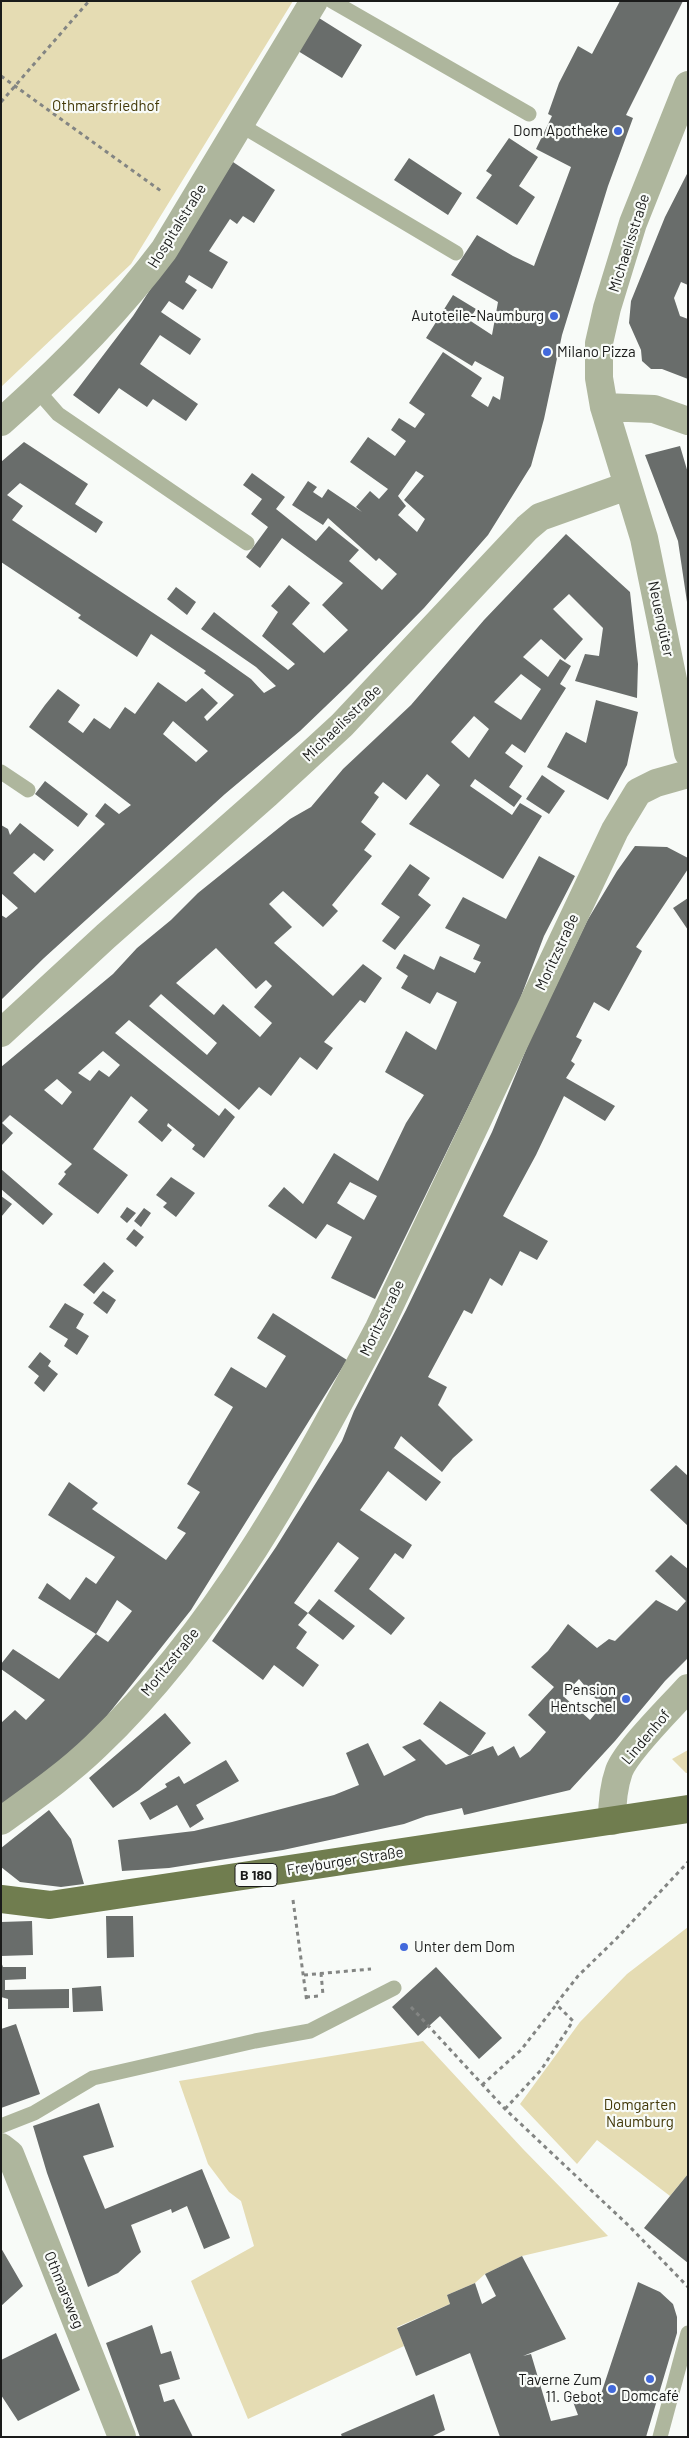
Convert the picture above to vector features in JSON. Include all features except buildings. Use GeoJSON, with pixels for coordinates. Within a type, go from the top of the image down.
{"type":"FeatureCollection","features":[{"type":"Feature","properties":{"kind":"main road","name":"Freyburger Straße"},"geometry":{"type":"LineString","coordinates":[[1,1899],[50,1905],[289,1870],[510,1834],[688,1809]]}},
{"type":"Feature","properties":{"kind":"street","name":"Hospitalstraße"},"geometry":{"type":"LineString","coordinates":[[1,422],[87,341],[160,257],[314,1]]}},
{"type":"Feature","properties":{"kind":"street","name":"Michaelisstraße"},"geometry":{"type":"LineString","coordinates":[[1,1033],[106,936],[342,725],[527,528],[540,517],[627,486],[604,407],[599,378],[599,343],[607,308],[633,223],[688,85]]}},
{"type":"Feature","properties":{"kind":"street"},"geometry":{"type":"LineString","coordinates":[[604,407],[654,409],[688,422]]}},
{"type":"Feature","properties":{"kind":"street","name":"Neuengüter"},"geometry":{"type":"LineString","coordinates":[[627,486],[644,538],[688,753]]}},
{"type":"Feature","properties":{"kind":"street","name":"Moritzstraße"},"geometry":{"type":"LineString","coordinates":[[1,1821],[66,1774],[134,1707],[184,1648],[231,1582],[275,1513],[378,1328],[615,830],[638,792],[656,783],[688,774]]}},
{"type":"Feature","properties":{"kind":"street","name":"Lindenhof"},"geometry":{"type":"LineString","coordinates":[[612,1821],[612,1795],[620,1769],[635,1748],[688,1688]]}},
{"type":"Feature","properties":{"kind":"street","name":"Othmarsweg"},"geometry":{"type":"LineString","coordinates":[[1,2147],[10,2154],[122,2437]]}},
{"type":"Feature","properties":{"kind":"lane"},"geometry":{"type":"LineString","coordinates":[[332,1],[529,114]]}},
{"type":"Feature","properties":{"kind":"lane"},"geometry":{"type":"LineString","coordinates":[[239,124],[456,253]]}},
{"type":"Feature","properties":{"kind":"lane"},"geometry":{"type":"LineString","coordinates":[[37,390],[58,414],[247,543]]}},
{"type":"Feature","properties":{"kind":"lane"},"geometry":{"type":"LineString","coordinates":[[1,772],[28,790]]}},
{"type":"Feature","properties":{"kind":"lane"},"geometry":{"type":"LineString","coordinates":[[1,2126],[34,2113],[93,2078],[255,2041],[310,2031],[394,1988]]}},
{"type":"Feature","properties":{"kind":"lane"},"geometry":{"type":"LineString","coordinates":[[660,2437],[688,2334]]}},
{"type":"Feature","properties":{"kind":"path"},"geometry":{"type":"LineString","coordinates":[[1,102],[89,1]]}},
{"type":"Feature","properties":{"kind":"path"},"geometry":{"type":"LineString","coordinates":[[1,76],[166,195]]}},
{"type":"Feature","properties":{"kind":"path"},"geometry":{"type":"LineString","coordinates":[[482,2085],[521,2050],[578,1976],[688,1862]]}},
{"type":"Feature","properties":{"kind":"path"},"geometry":{"type":"LineString","coordinates":[[289,1870],[304,1977],[321,1973],[375,1969]]}},
{"type":"Feature","properties":{"kind":"path"},"geometry":{"type":"LineString","coordinates":[[321,1973],[323,1995]]}},
{"type":"Feature","properties":{"kind":"path"},"geometry":{"type":"LineString","coordinates":[[394,1988],[505,2109],[629,2226],[688,2287]]}},
{"type":"Feature","properties":{"kind":"path"},"geometry":{"type":"LineString","coordinates":[[505,2109],[541,2070],[573,2021],[556,2004]]}},
{"type":"Feature","properties":{"kind":"green space","name":"Othmarsfriedhof"},"geometry":{"type":"Polygon","coordinates":[[[1,1],[293,1],[131,264],[1,387],[1,1]]]}},
{"type":"Feature","properties":{"kind":"green space"},"geometry":{"type":"Polygon","coordinates":[[[688,1750],[688,1773],[686,1773],[672,1759],[688,1750]]]}},
{"type":"Feature","properties":{"kind":"green space","name":"Domgarten Naumburg"},"geometry":{"type":"Polygon","coordinates":[[[688,1927],[688,2174],[670,2196],[597,2140],[577,2164],[520,2104],[580,2022],[627,1974],[688,1927]]]}},
{"type":"Feature","properties":{"kind":"green space"},"geometry":{"type":"Polygon","coordinates":[[[423,2041],[523,2149],[608,2236],[522,2256],[485,2274],[475,2283],[447,2295],[450,2304],[397,2327],[404,2346],[248,2419],[191,2281],[254,2246],[241,2201],[229,2192],[208,2164],[179,2081],[423,2041]]]}},
{"type":"Feature","properties":{"kind":"place","name":"Dom Apotheke"},"geometry":{"type":"Point","coordinates":[618,131]}},
{"type":"Feature","properties":{"kind":"place","name":"Autoteile-Naumburg"},"geometry":{"type":"Point","coordinates":[554,316]}},
{"type":"Feature","properties":{"kind":"place","name":"Milano Pizza"},"geometry":{"type":"Point","coordinates":[547,352]}},
{"type":"Feature","properties":{"kind":"place","name":"Pension Hentschel"},"geometry":{"type":"Point","coordinates":[626,1699]}},
{"type":"Feature","properties":{"kind":"place","name":"Unter dem Dom"},"geometry":{"type":"Point","coordinates":[404,1947]}},
{"type":"Feature","properties":{"kind":"place","name":"Domcafé"},"geometry":{"type":"Point","coordinates":[650,2379]}},
{"type":"Feature","properties":{"kind":"place","name":"Taverne Zum 11. Gebot"},"geometry":{"type":"Point","coordinates":[612,2389]}}]}
